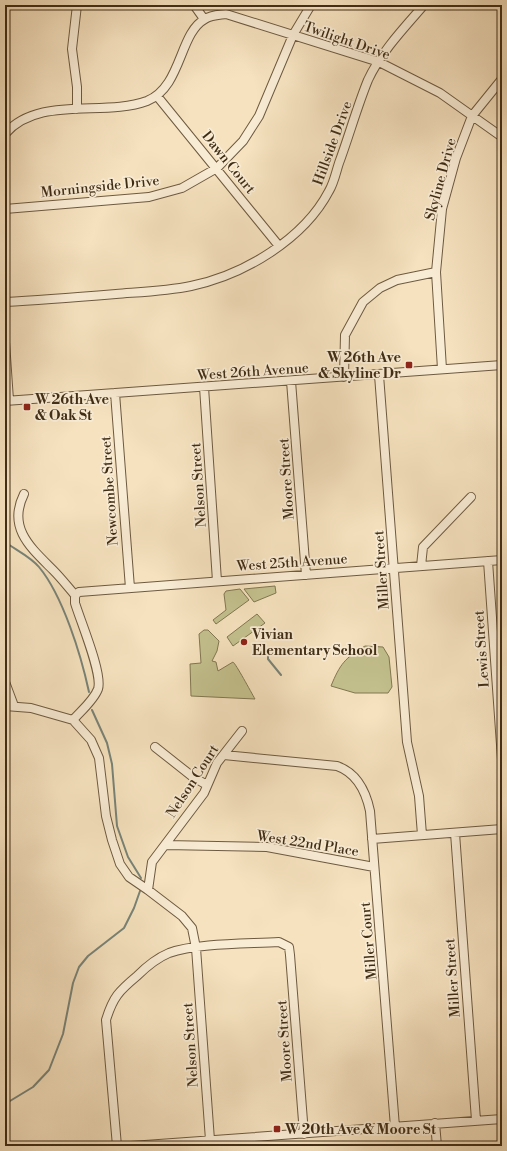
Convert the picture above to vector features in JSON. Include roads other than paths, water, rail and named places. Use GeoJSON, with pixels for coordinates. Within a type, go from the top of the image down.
{"type":"FeatureCollection","features":[{"type":"Feature","properties":{"kind":"street"},"geometry":{"type":"LineString","coordinates":[[77,5],[72,49],[78,109]]}},
{"type":"Feature","properties":{"kind":"street"},"geometry":{"type":"LineString","coordinates":[[5,134],[22,119],[38,113],[136,104],[158,96],[172,76],[196,26],[204,19],[194,5]]}},
{"type":"Feature","properties":{"kind":"street","name":"Morningside Drive"},"geometry":{"type":"LineString","coordinates":[[5,209],[149,197],[182,188],[217,168],[243,141],[259,116],[293,35],[311,5]]}},
{"type":"Feature","properties":{"kind":"street","name":"Hillside Drive"},"geometry":{"type":"LineString","coordinates":[[5,302],[165,290],[192,286],[218,278],[240,268],[263,257],[279,246],[295,234],[314,215],[330,190],[369,80],[389,46],[424,5]]}},
{"type":"Feature","properties":{"kind":"street","name":"Twilight Drive"},"geometry":{"type":"LineString","coordinates":[[204,19],[217,15],[230,15],[379,62],[440,93],[502,137]]}},
{"type":"Feature","properties":{"kind":"street","name":"Skyline Drive"},"geometry":{"type":"LineString","coordinates":[[442,369],[436,272],[442,209],[456,158],[472,116],[502,79]]}},
{"type":"Feature","properties":{"kind":"street","name":"Dawn Court"},"geometry":{"type":"LineString","coordinates":[[158,96],[279,246]]}},
{"type":"Feature","properties":{"kind":"street"},"geometry":{"type":"LineString","coordinates":[[344,377],[344,335],[364,302],[380,288],[397,280],[436,272]]}},
{"type":"Feature","properties":{"kind":"street"},"geometry":{"type":"LineString","coordinates":[[5,342],[7,401]]}},
{"type":"Feature","properties":{"kind":"street","name":"West 26th Avenue"},"geometry":{"type":"LineString","coordinates":[[7,401],[379,375],[502,364]]}},
{"type":"Feature","properties":{"kind":"street","name":"Miller Street"},"geometry":{"type":"LineString","coordinates":[[379,375],[407,742],[419,796],[422,835]]}},
{"type":"Feature","properties":{"kind":"street","name":"Moore Street"},"geometry":{"type":"LineString","coordinates":[[291,381],[306,575]]}},
{"type":"Feature","properties":{"kind":"street","name":"Nelson Street"},"geometry":{"type":"LineString","coordinates":[[204,387],[217,581]]}},
{"type":"Feature","properties":{"kind":"street","name":"Newcombe Street"},"geometry":{"type":"LineString","coordinates":[[115,393],[130,588]]}},
{"type":"Feature","properties":{"kind":"street"},"geometry":{"type":"LineString","coordinates":[[5,706],[31,708],[73,720],[93,697],[99,684],[98,671],[75,603],[76,595],[30,547],[23,537],[19,513],[20,501],[24,494]]}},
{"type":"Feature","properties":{"kind":"street"},"geometry":{"type":"LineString","coordinates":[[421,566],[424,547],[471,497]]}},
{"type":"Feature","properties":{"kind":"street","name":"West 25th Avenue"},"geometry":{"type":"LineString","coordinates":[[76,595],[84,591],[502,560]]}},
{"type":"Feature","properties":{"kind":"street","name":"Lewis Street"},"geometry":{"type":"LineString","coordinates":[[488,561],[502,759]]}},
{"type":"Feature","properties":{"kind":"street"},"geometry":{"type":"LineString","coordinates":[[5,682],[14,706]]}},
{"type":"Feature","properties":{"kind":"street","name":"Nelson Street"},"geometry":{"type":"LineString","coordinates":[[73,720],[91,740],[99,758],[105,810],[112,840],[120,864],[129,878],[148,890],[182,916],[192,928],[196,948],[210,1140]]}},
{"type":"Feature","properties":{"kind":"street","name":"Nelson Court"},"geometry":{"type":"LineString","coordinates":[[148,890],[152,862],[204,793],[217,763],[242,731]]}},
{"type":"Feature","properties":{"kind":"street"},"geometry":{"type":"LineString","coordinates":[[155,747],[193,777],[207,784]]}},
{"type":"Feature","properties":{"kind":"street","name":"Miller Court"},"geometry":{"type":"LineString","coordinates":[[224,755],[337,766],[353,775],[364,793],[370,811],[395,1127]]}},
{"type":"Feature","properties":{"kind":"street"},"geometry":{"type":"LineString","coordinates":[[372,839],[502,829]]}},
{"type":"Feature","properties":{"kind":"street","name":"Miller Street"},"geometry":{"type":"LineString","coordinates":[[455,833],[476,1120]]}},
{"type":"Feature","properties":{"kind":"street","name":"West 22nd Place"},"geometry":{"type":"LineString","coordinates":[[166,845],[267,847],[374,867]]}},
{"type":"Feature","properties":{"kind":"street","name":"Moore Street"},"geometry":{"type":"LineString","coordinates":[[196,948],[279,942],[289,947],[304,1134]]}},
{"type":"Feature","properties":{"kind":"street"},"geometry":{"type":"LineString","coordinates":[[117,1146],[106,1020],[112,1002],[122,989],[152,963],[169,953],[196,948]]}},
{"type":"Feature","properties":{"kind":"street"},"geometry":{"type":"LineString","coordinates":[[131,1146],[210,1140],[249,1142],[304,1134],[502,1119]]}},
{"type":"Feature","properties":{"kind":"street"},"geometry":{"type":"LineString","coordinates":[[435,1123],[436,1146]]}},
{"type":"Feature","properties":{"kind":"waterway"},"geometry":{"type":"LineString","coordinates":[[5,542],[36,563],[48,579],[70,626],[89,692]]}},
{"type":"Feature","properties":{"kind":"waterway"},"geometry":{"type":"LineString","coordinates":[[268,654],[268,659],[281,675]]}},
{"type":"Feature","properties":{"kind":"waterway"},"geometry":{"type":"LineString","coordinates":[[92,710],[107,743],[112,764],[117,826],[128,857],[141,878]]}},
{"type":"Feature","properties":{"kind":"waterway"},"geometry":{"type":"LineString","coordinates":[[5,1104],[33,1087],[49,1070],[63,1034],[73,983],[79,967],[88,956],[124,928],[134,908],[140,891]]}},
{"type":"Feature","properties":{"kind":"place","name":"W 26th Ave & Skyline Dr"},"geometry":{"type":"Point","coordinates":[409,365]}},
{"type":"Feature","properties":{"kind":"place","name":"W 26th Ave & Oak St"},"geometry":{"type":"Point","coordinates":[27,407]}},
{"type":"Feature","properties":{"kind":"place","name":"Vivian Elementary School"},"geometry":{"type":"Point","coordinates":[244,642]}},
{"type":"Feature","properties":{"kind":"place","name":"W 20th Ave & Moore St"},"geometry":{"type":"Point","coordinates":[277,1129]}}]}
